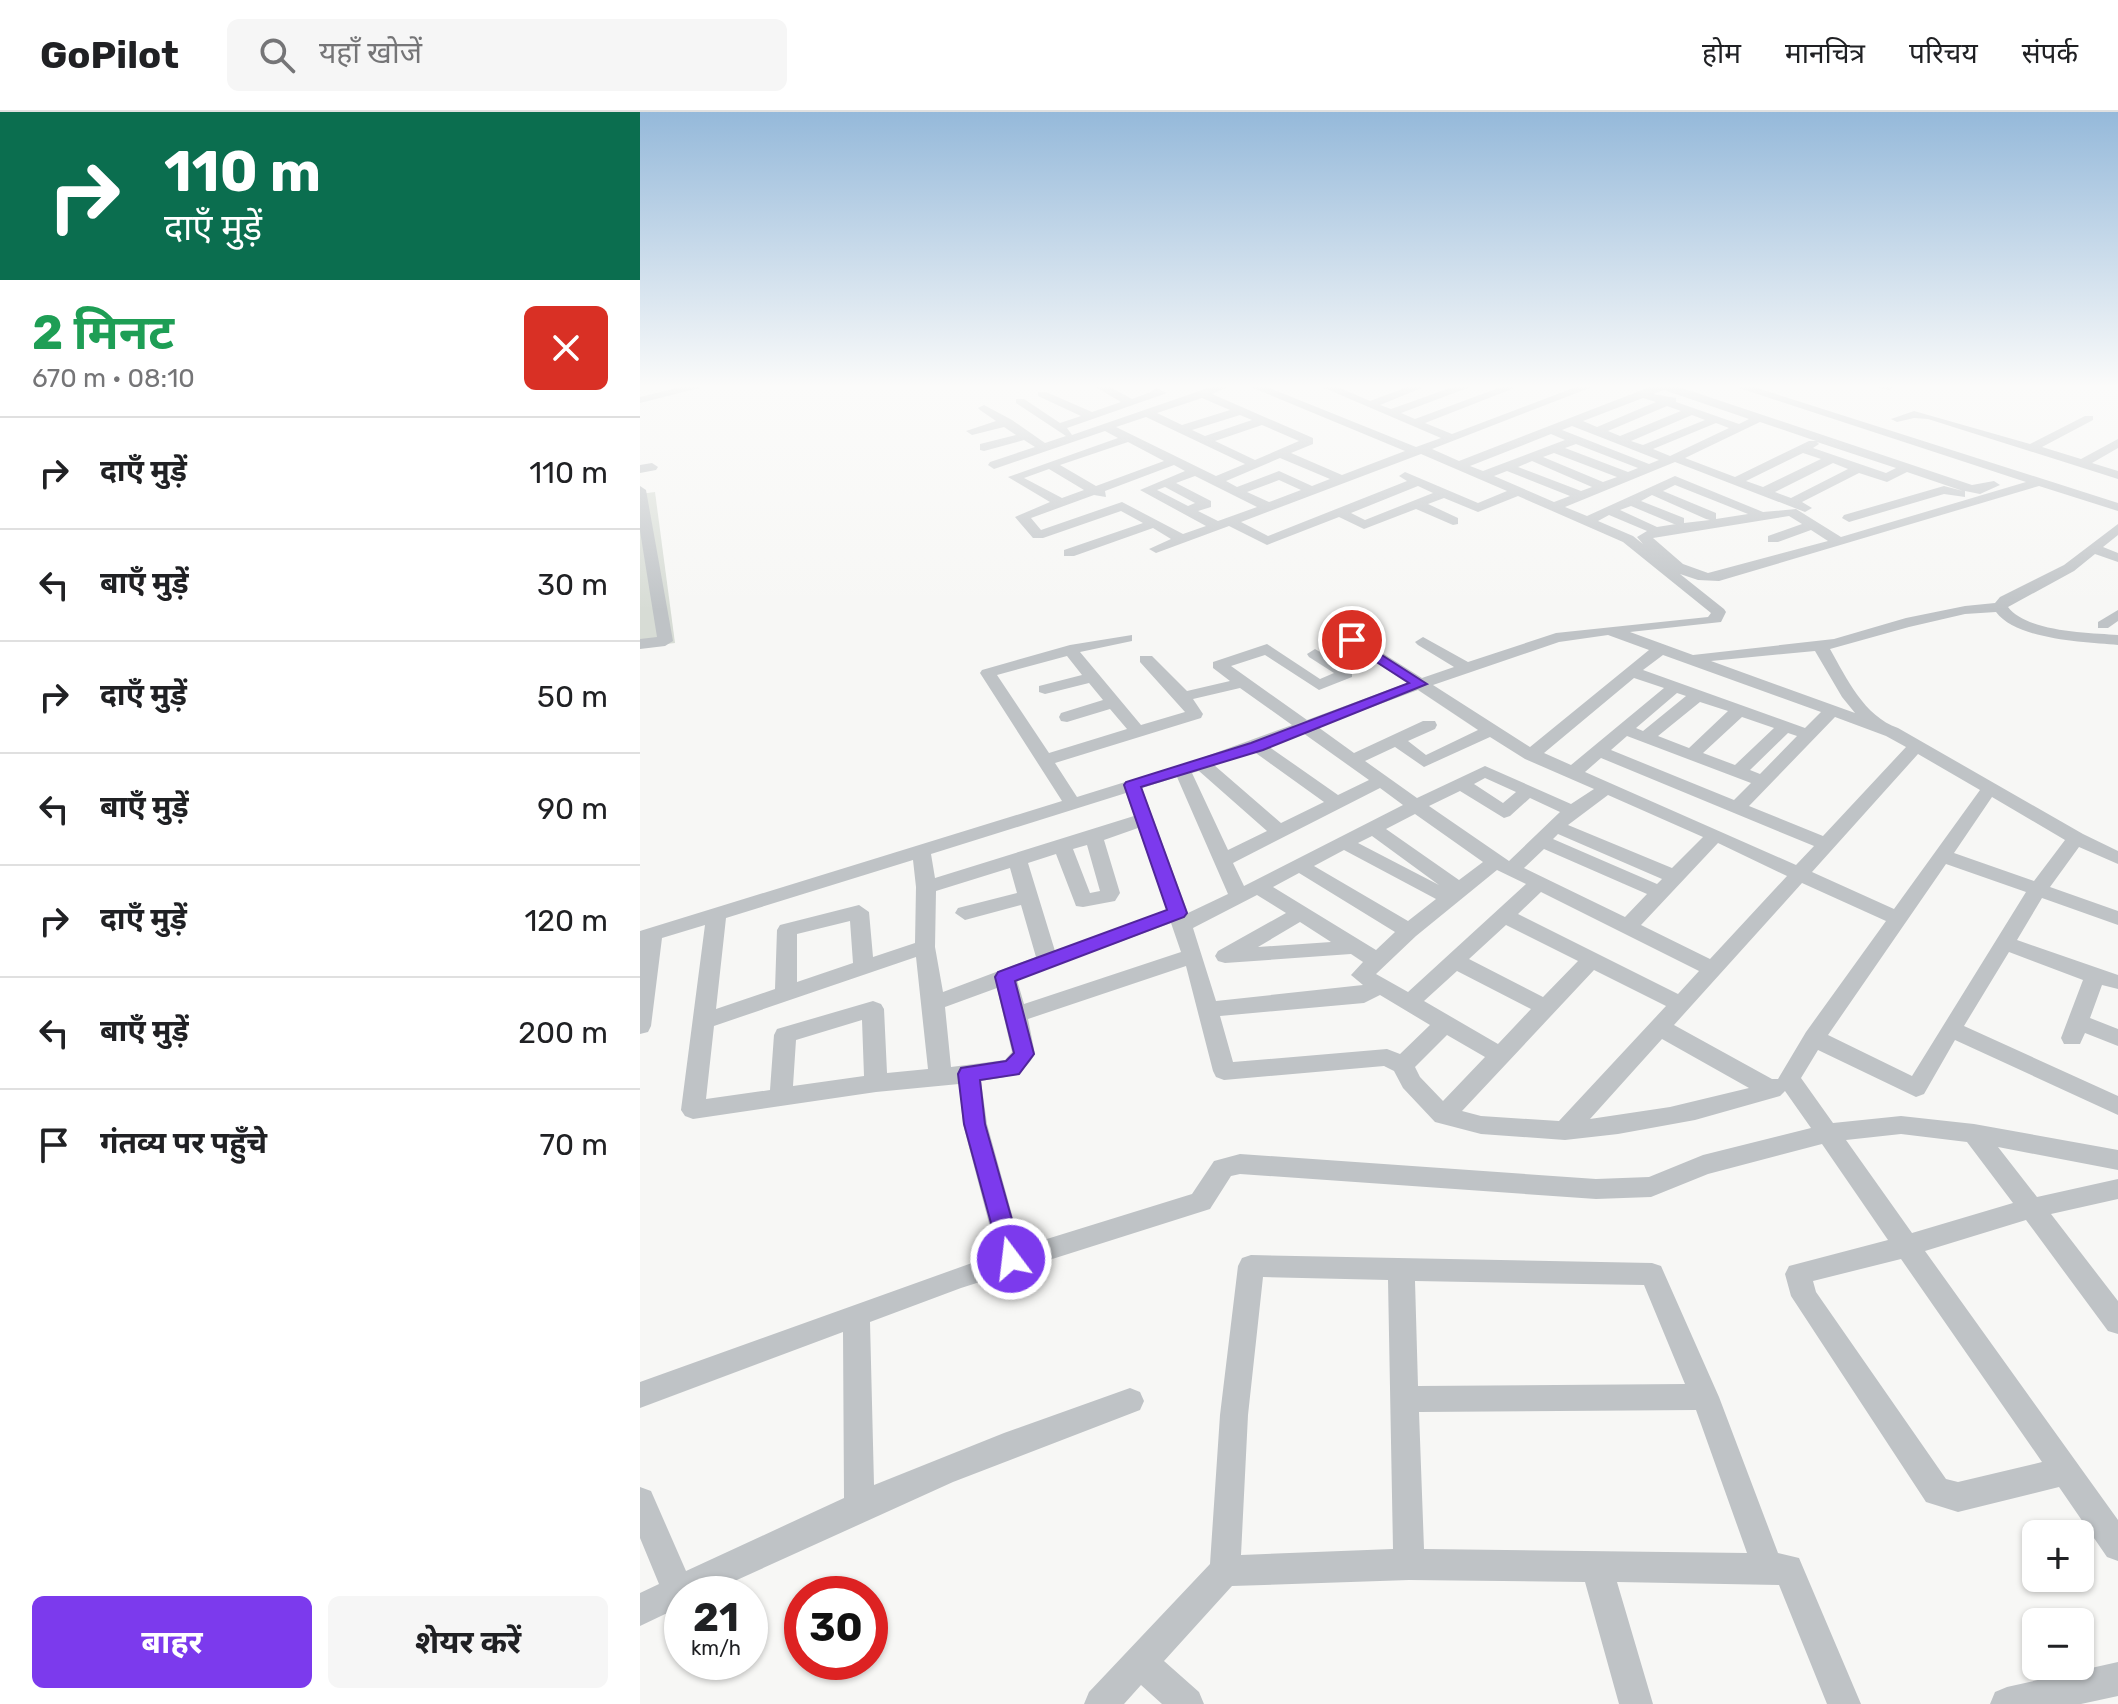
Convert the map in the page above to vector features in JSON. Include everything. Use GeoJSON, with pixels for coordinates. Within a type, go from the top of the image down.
{"type":"FeatureCollection","features":[{"type":"Feature","properties":{"kind":"street"},"geometry":{"type":"LineString","coordinates":[[994,465],[1005,461]]}},
{"type":"Feature","properties":{"kind":"street"},"geometry":{"type":"LineString","coordinates":[[1057,461],[1014,477],[1059,502]]}},
{"type":"Feature","properties":{"kind":"street"},"geometry":{"type":"LineString","coordinates":[[1122,506],[1038,535],[1022,517],[1174,461]]}},
{"type":"Feature","properties":{"kind":"street"},"geometry":{"type":"LineString","coordinates":[[1176,461],[1268,507]]}},
{"type":"Feature","properties":{"kind":"street"},"geometry":{"type":"LineString","coordinates":[[1248,461],[1254,464]]}},
{"type":"Feature","properties":{"kind":"street"},"geometry":{"type":"LineString","coordinates":[[1216,481],[1262,461]]}},
{"type":"Feature","properties":{"kind":"street"},"geometry":{"type":"LineString","coordinates":[[1299,461],[1341,479]]}},
{"type":"Feature","properties":{"kind":"street"},"geometry":{"type":"LineString","coordinates":[[1156,549],[1389,461]]}},
{"type":"Feature","properties":{"kind":"street"},"geometry":{"type":"LineString","coordinates":[[640,1026],[646,936],[1257,746],[1420,684],[1556,638],[1716,619],[1719,612],[1628,539],[1446,461]]}},
{"type":"Feature","properties":{"kind":"street"},"geometry":{"type":"LineString","coordinates":[[1458,466],[1470,461]]}},
{"type":"Feature","properties":{"kind":"street"},"geometry":{"type":"LineString","coordinates":[[1482,476],[1522,461]]}},
{"type":"Feature","properties":{"kind":"street"},"geometry":{"type":"LineString","coordinates":[[1542,461],[1601,486]]}},
{"type":"Feature","properties":{"kind":"street"},"geometry":{"type":"LineString","coordinates":[[1588,461],[1627,476]]}},
{"type":"Feature","properties":{"kind":"street"},"geometry":{"type":"LineString","coordinates":[[1631,461],[1648,468]]}},
{"type":"Feature","properties":{"kind":"street"},"geometry":{"type":"LineString","coordinates":[[1555,506],[1666,461]]}},
{"type":"Feature","properties":{"kind":"street"},"geometry":{"type":"LineString","coordinates":[[1678,461],[1807,509]]}},
{"type":"Feature","properties":{"kind":"street"},"geometry":{"type":"LineString","coordinates":[[1734,482],[1777,461]]}},
{"type":"Feature","properties":{"kind":"street"},"geometry":{"type":"LineString","coordinates":[[1762,493],[1827,461]]}},
{"type":"Feature","properties":{"kind":"street"},"geometry":{"type":"LineString","coordinates":[[1839,461],[1887,478],[1907,467]]}},
{"type":"Feature","properties":{"kind":"street"},"geometry":{"type":"LineString","coordinates":[[1890,461],[1975,490],[2017,475]]}},
{"type":"Feature","properties":{"kind":"street"},"geometry":{"type":"LineString","coordinates":[[1974,461],[2038,482]]}},
{"type":"Feature","properties":{"kind":"street"},"geometry":{"type":"LineString","coordinates":[[2018,461],[2078,478]]}},
{"type":"Feature","properties":{"kind":"street"},"geometry":{"type":"LineString","coordinates":[[2052,461],[2118,505]]}},
{"type":"Feature","properties":{"kind":"street"},"geometry":{"type":"LineString","coordinates":[[1699,594],[2078,478],[2097,461]]}},
{"type":"Feature","properties":{"kind":"street"},"geometry":{"type":"LineString","coordinates":[[1049,464],[1182,539]]}},
{"type":"Feature","properties":{"kind":"street"},"geometry":{"type":"LineString","coordinates":[[1379,465],[1478,508],[1518,491]]}},
{"type":"Feature","properties":{"kind":"street"},"geometry":{"type":"LineString","coordinates":[[1508,467],[1580,495]]}},
{"type":"Feature","properties":{"kind":"street"},"geometry":{"type":"LineString","coordinates":[[1791,503],[1859,468]]}},
{"type":"Feature","properties":{"kind":"street"},"geometry":{"type":"LineString","coordinates":[[1116,481],[1137,493],[1196,471]]}},
{"type":"Feature","properties":{"kind":"street"},"geometry":{"type":"LineString","coordinates":[[1237,491],[1279,475],[1311,490]]}},
{"type":"Feature","properties":{"kind":"street"},"geometry":{"type":"LineString","coordinates":[[1686,583],[1840,542],[2038,482],[2118,475]]}},
{"type":"Feature","properties":{"kind":"street"},"geometry":{"type":"LineString","coordinates":[[1589,520],[1675,480],[1757,513]]}},
{"type":"Feature","properties":{"kind":"street"},"geometry":{"type":"LineString","coordinates":[[1164,482],[1206,504],[1186,511]]}},
{"type":"Feature","properties":{"kind":"street"},"geometry":{"type":"LineString","coordinates":[[1146,490],[1186,511],[1267,541],[1417,482]]}},
{"type":"Feature","properties":{"kind":"street"},"geometry":{"type":"LineString","coordinates":[[640,490],[646,555],[665,641],[640,644]]}},
{"type":"Feature","properties":{"kind":"street"},"geometry":{"type":"LineString","coordinates":[[1849,518],[1944,490],[1975,501]]}},
{"type":"Feature","properties":{"kind":"street"},"geometry":{"type":"LineString","coordinates":[[1653,491],[1711,516]]}},
{"type":"Feature","properties":{"kind":"street"},"geometry":{"type":"LineString","coordinates":[[1339,512],[1364,525],[1444,493]]}},
{"type":"Feature","properties":{"kind":"street"},"geometry":{"type":"LineString","coordinates":[[1631,501],[1679,521]]}},
{"type":"Feature","properties":{"kind":"street"},"geometry":{"type":"LineString","coordinates":[[1417,504],[1453,521]]}},
{"type":"Feature","properties":{"kind":"street"},"geometry":{"type":"LineString","coordinates":[[1610,511],[1651,528]]}},
{"type":"Feature","properties":{"kind":"street"},"geometry":{"type":"LineString","coordinates":[[1707,578],[1684,570],[1648,542],[1645,534],[1791,512],[1840,542]]}},
{"type":"Feature","properties":{"kind":"street"},"geometry":{"type":"LineString","coordinates":[[1069,553],[1155,523]]}},
{"type":"Feature","properties":{"kind":"street"},"geometry":{"type":"LineString","coordinates":[[1773,539],[1813,525]]}},
{"type":"Feature","properties":{"kind":"street"},"geometry":{"type":"LineString","coordinates":[[1691,659],[1820,646],[1965,610],[2000,607],[2005,600],[2069,568],[2118,528]]}},
{"type":"Feature","properties":{"kind":"street"},"geometry":{"type":"LineString","coordinates":[[2094,549],[2118,558]]}},
{"type":"Feature","properties":{"kind":"street"},"geometry":{"type":"LineString","coordinates":[[2000,607],[2008,618],[2027,626],[2118,640]]}},
{"type":"Feature","properties":{"kind":"street"},"geometry":{"type":"LineString","coordinates":[[2118,614],[2103,625],[2118,630]]}},
{"type":"Feature","properties":{"kind":"street"},"geometry":{"type":"LineString","coordinates":[[1609,630],[1876,726],[2076,838],[2118,858]]}},
{"type":"Feature","properties":{"kind":"street"},"geometry":{"type":"LineString","coordinates":[[1072,803],[988,673],[1127,638]]}},
{"type":"Feature","properties":{"kind":"street"},"geometry":{"type":"LineString","coordinates":[[1352,640],[1529,754],[1716,834],[1899,919]]}},
{"type":"Feature","properties":{"kind":"street"},"geometry":{"type":"LineString","coordinates":[[1423,642],[1466,668]]}},
{"type":"Feature","properties":{"kind":"street"},"geometry":{"type":"LineString","coordinates":[[1820,646],[1850,697],[1876,726]]}},
{"type":"Feature","properties":{"kind":"street"},"geometry":{"type":"LineString","coordinates":[[934,1003],[1239,897],[1417,804],[1529,754],[1661,648]]}},
{"type":"Feature","properties":{"kind":"street"},"geometry":{"type":"LineString","coordinates":[[1315,654],[1346,674],[1319,685],[1267,649],[1219,665],[1240,683],[1504,865],[1713,969]]}},
{"type":"Feature","properties":{"kind":"street"},"geometry":{"type":"LineString","coordinates":[[1070,650],[1137,731]]}},
{"type":"Feature","properties":{"kind":"street"},"geometry":{"type":"LineString","coordinates":[[1045,760],[1195,714],[1146,659]]}},
{"type":"Feature","properties":{"kind":"street"},"geometry":{"type":"LineString","coordinates":[[1630,671],[1809,735]]}},
{"type":"Feature","properties":{"kind":"street"},"geometry":{"type":"LineString","coordinates":[[1045,689],[1092,677]]}},
{"type":"Feature","properties":{"kind":"street"},"geometry":{"type":"LineString","coordinates":[[1183,697],[1240,683]]}},
{"type":"Feature","properties":{"kind":"street"},"geometry":{"type":"LineString","coordinates":[[1065,684],[1085,711]]}},
{"type":"Feature","properties":{"kind":"street"},"geometry":{"type":"LineString","coordinates":[[1573,773],[1675,687]]}},
{"type":"Feature","properties":{"kind":"street"},"geometry":{"type":"LineString","coordinates":[[1645,738],[1698,695]]}},
{"type":"Feature","properties":{"kind":"street"},"geometry":{"type":"LineString","coordinates":[[1067,717],[1111,703]]}},
{"type":"Feature","properties":{"kind":"street"},"geometry":{"type":"LineString","coordinates":[[1691,755],[1740,709]]}},
{"type":"Feature","properties":{"kind":"street"},"geometry":{"type":"LineString","coordinates":[[1737,808],[1833,709]]}},
{"type":"Feature","properties":{"kind":"street"},"geometry":{"type":"LineString","coordinates":[[1353,760],[1429,725]]}},
{"type":"Feature","properties":{"kind":"street"},"geometry":{"type":"LineString","coordinates":[[1738,772],[1786,726]]}},
{"type":"Feature","properties":{"kind":"street"},"geometry":{"type":"LineString","coordinates":[[1396,740],[1424,762],[1491,730]]}},
{"type":"Feature","properties":{"kind":"street"},"geometry":{"type":"LineString","coordinates":[[1625,730],[1763,781]]}},
{"type":"Feature","properties":{"kind":"street"},"geometry":{"type":"LineString","coordinates":[[1257,746],[1337,803]]}},
{"type":"Feature","properties":{"kind":"street"},"geometry":{"type":"LineString","coordinates":[[1565,1131],[1916,746]]}},
{"type":"Feature","properties":{"kind":"street"},"geometry":{"type":"LineString","coordinates":[[1599,751],[1827,845]]}},
{"type":"Feature","properties":{"kind":"street"},"geometry":{"type":"LineString","coordinates":[[1202,764],[1280,832]]}},
{"type":"Feature","properties":{"kind":"street"},"geometry":{"type":"LineString","coordinates":[[1182,769],[1239,897]]}},
{"type":"Feature","properties":{"kind":"street"},"geometry":{"type":"LineString","coordinates":[[1489,771],[1572,811]]}},
{"type":"Feature","properties":{"kind":"street"},"geometry":{"type":"LineString","coordinates":[[1223,860],[1383,780]]}},
{"type":"Feature","properties":{"kind":"street"},"geometry":{"type":"LineString","coordinates":[[1461,783],[1504,812],[1527,791]]}},
{"type":"Feature","properties":{"kind":"street"},"geometry":{"type":"LineString","coordinates":[[1132,785],[1195,962],[1224,1071],[1387,1057],[1403,1065],[1411,1082],[1443,1116],[1481,1125],[1565,1131],[1670,1117],[1723,1106],[1780,1084],[1990,788]]}},
{"type":"Feature","properties":{"kind":"street"},"geometry":{"type":"LineString","coordinates":[[1499,1055],[1362,975],[1409,931],[1456,895],[1541,841],[1572,811],[1607,788]]}},
{"type":"Feature","properties":{"kind":"street"},"geometry":{"type":"LineString","coordinates":[[926,887],[1063,847],[1144,819]]}},
{"type":"Feature","properties":{"kind":"street"},"geometry":{"type":"LineString","coordinates":[[1557,827],[1675,877]]}},
{"type":"Feature","properties":{"kind":"street"},"geometry":{"type":"LineString","coordinates":[[1373,828],[1456,895]]}},
{"type":"Feature","properties":{"kind":"street"},"geometry":{"type":"LineString","coordinates":[[1628,926],[1716,834]]}},
{"type":"Feature","properties":{"kind":"street"},"geometry":{"type":"LineString","coordinates":[[1063,847],[1083,901],[1108,896],[1110,893],[1094,837]]}},
{"type":"Feature","properties":{"kind":"street"},"geometry":{"type":"LineString","coordinates":[[1814,1038],[1916,1088],[2038,889],[2076,838]]}},
{"type":"Feature","properties":{"kind":"street"},"geometry":{"type":"LineString","coordinates":[[1541,841],[1661,893]]}},
{"type":"Feature","properties":{"kind":"street"},"geometry":{"type":"LineString","coordinates":[[1344,843],[1456,895]]}},
{"type":"Feature","properties":{"kind":"street"},"geometry":{"type":"LineString","coordinates":[[921,850],[926,887],[925,947],[934,1003],[940,1076]]}},
{"type":"Feature","properties":{"kind":"street"},"geometry":{"type":"LineString","coordinates":[[1943,856],[2118,918]]}},
{"type":"Feature","properties":{"kind":"street"},"geometry":{"type":"LineString","coordinates":[[1017,860],[1048,961]]}},
{"type":"Feature","properties":{"kind":"street"},"geometry":{"type":"LineString","coordinates":[[1301,866],[1409,931]]}},
{"type":"Feature","properties":{"kind":"street"},"geometry":{"type":"LineString","coordinates":[[1409,1003],[1540,882]]}},
{"type":"Feature","properties":{"kind":"street"},"geometry":{"type":"LineString","coordinates":[[1259,887],[1377,961]]}},
{"type":"Feature","properties":{"kind":"street"},"geometry":{"type":"LineString","coordinates":[[965,913],[1028,897]]}},
{"type":"Feature","properties":{"kind":"street"},"geometry":{"type":"LineString","coordinates":[[786,993],[787,930],[859,912],[864,967]]}},
{"type":"Feature","properties":{"kind":"street"},"geometry":{"type":"LineString","coordinates":[[1225,956],[1301,913]]}},
{"type":"Feature","properties":{"kind":"street"},"geometry":{"type":"LineString","coordinates":[[716,914],[693,1110],[876,1083],[1012,1068],[1024,1054],[1005,977]]}},
{"type":"Feature","properties":{"kind":"street"},"geometry":{"type":"LineString","coordinates":[[1505,916],[1682,1005]]}},
{"type":"Feature","properties":{"kind":"street"},"geometry":{"type":"LineString","coordinates":[[2005,943],[2118,982]]}},
{"type":"Feature","properties":{"kind":"street"},"geometry":{"type":"LineString","coordinates":[[703,1021],[925,947]]}},
{"type":"Feature","properties":{"kind":"street"},"geometry":{"type":"LineString","coordinates":[[1016,1015],[1195,962],[1225,956],[1355,947]]}},
{"type":"Feature","properties":{"kind":"street"},"geometry":{"type":"LineString","coordinates":[[1443,1116],[1592,959]]}},
{"type":"Feature","properties":{"kind":"street"},"geometry":{"type":"LineString","coordinates":[[1456,961],[1545,1007]]}},
{"type":"Feature","properties":{"kind":"street"},"geometry":{"type":"LineString","coordinates":[[2095,976],[2075,1030],[2118,1038]]}},
{"type":"Feature","properties":{"kind":"street"},"geometry":{"type":"LineString","coordinates":[[1209,1009],[1364,995],[1379,985]]}},
{"type":"Feature","properties":{"kind":"street"},"geometry":{"type":"LineString","coordinates":[[781,1097],[785,1035],[873,1009],[876,1083]]}},
{"type":"Feature","properties":{"kind":"street"},"geometry":{"type":"LineString","coordinates":[[1403,1065],[1445,1024]]}},
{"type":"Feature","properties":{"kind":"street"},"geometry":{"type":"LineString","coordinates":[[1661,1028],[1780,1084],[1805,1102],[2118,1546]]}},
{"type":"Feature","properties":{"kind":"street"},"geometry":{"type":"LineString","coordinates":[[1951,1029],[2118,1106]]}},
{"type":"Feature","properties":{"kind":"street"},"geometry":{"type":"LineString","coordinates":[[969,1074],[973,1106],[1011,1259]]}},
{"type":"Feature","properties":{"kind":"street"},"geometry":{"type":"LineString","coordinates":[[640,1395],[1011,1259],[1201,1202],[1223,1168],[1240,1164],[1596,1189],[1651,1187],[1703,1165],[1827,1130],[1901,1125],[1974,1133],[2118,1160]]}},
{"type":"Feature","properties":{"kind":"street"},"geometry":{"type":"LineString","coordinates":[[1974,1133],[2118,1322]]}},
{"type":"Feature","properties":{"kind":"street"},"geometry":{"type":"LineString","coordinates":[[2066,1471],[1958,1497],[1943,1496],[1931,1485],[1804,1296],[1798,1274],[1907,1246],[2032,1208],[2118,1189]]}},
{"type":"Feature","properties":{"kind":"street"},"geometry":{"type":"LineString","coordinates":[[1101,1704],[1225,1571],[1234,1415],[1251,1266],[1652,1274],[1705,1397],[1768,1569]]}},
{"type":"Feature","properties":{"kind":"street"},"geometry":{"type":"LineString","coordinates":[[1401,1269],[1409,1564]]}},
{"type":"Feature","properties":{"kind":"street"},"geometry":{"type":"LineString","coordinates":[[856,1315],[859,1504]]}},
{"type":"Feature","properties":{"kind":"street"},"geometry":{"type":"LineString","coordinates":[[1403,1399],[1705,1397]]}},
{"type":"Feature","properties":{"kind":"street"},"geometry":{"type":"LineString","coordinates":[[707,1576],[859,1504],[1018,1439],[1130,1401]]}},
{"type":"Feature","properties":{"kind":"street"},"geometry":{"type":"LineString","coordinates":[[640,1502],[672,1576]]}},
{"type":"Feature","properties":{"kind":"street"},"geometry":{"type":"LineString","coordinates":[[1225,1571],[1409,1564],[1788,1569],[1844,1704]]}},
{"type":"Feature","properties":{"kind":"street"},"geometry":{"type":"LineString","coordinates":[[1596,1566],[1636,1704]]}},
{"type":"Feature","properties":{"kind":"street"},"geometry":{"type":"LineString","coordinates":[[640,1610],[664,1597]]}},
{"type":"Feature","properties":{"kind":"street"},"geometry":{"type":"LineString","coordinates":[[1141,1663],[1187,1704]]}},
{"type":"Feature","properties":{"kind":"street"},"geometry":{"type":"LineString","coordinates":[[2007,1704],[2118,1679]]}},
{"type":"Feature","properties":{"kind":"shaded area"},"geometry":{"type":"Polygon","coordinates":[[[655,492],[675,643],[640,647],[640,494],[655,492]]]}},
{"type":"Feature","properties":{"kind":"route"},"geometry":{"type":"LineString","coordinates":[[1011,1259],[975,1124],[969,1074],[1012,1068],[1024,1054],[1005,977],[1178,913],[1132,785],[1257,746],[1420,684],[1352,640]]}}]}
